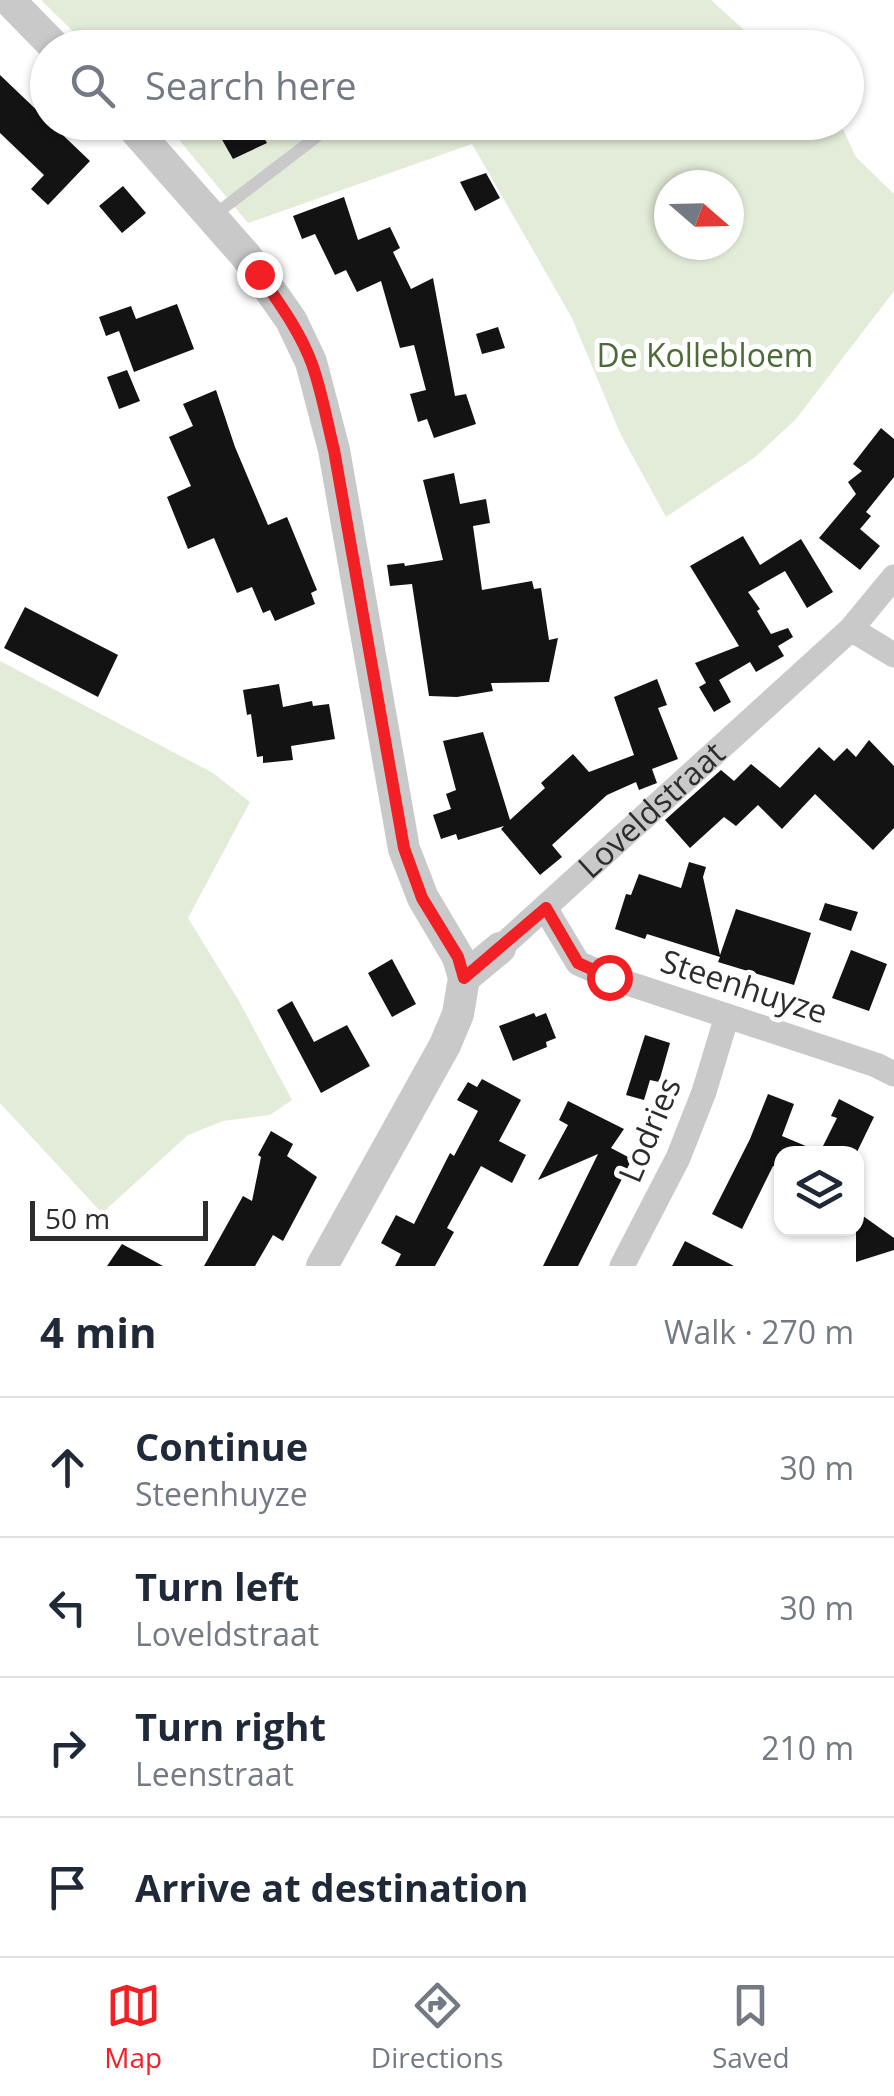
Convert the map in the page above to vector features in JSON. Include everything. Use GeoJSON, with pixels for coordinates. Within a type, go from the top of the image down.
{"type":"FeatureCollection","features":[{"type":"Feature","properties":{"kind":"street"},"geometry":{"type":"LineString","coordinates":[[10,0],[39,30]]}},
{"type":"Feature","properties":{"kind":"street"},"geometry":{"type":"LineString","coordinates":[[144,140],[246,256],[290,320],[311,362],[334,450],[404,848],[422,898],[458,957],[464,978],[458,1014],[445,1046],[322,1266]]}},
{"type":"Feature","properties":{"kind":"street","name":"Loveldstraat"},"geometry":{"type":"LineString","coordinates":[[464,978],[851,629],[894,576]]}},
{"type":"Feature","properties":{"kind":"street"},"geometry":{"type":"LineString","coordinates":[[851,629],[894,654]]}},
{"type":"Feature","properties":{"kind":"street","name":"Steenhuyze"},"geometry":{"type":"LineString","coordinates":[[546,908],[578,963],[894,1074]]}},
{"type":"Feature","properties":{"kind":"street","name":"Lodries"},"geometry":{"type":"LineString","coordinates":[[622,1266],[684,1144],[727,1016]]}},
{"type":"Feature","properties":{"kind":"lane"},"geometry":{"type":"LineString","coordinates":[[213,216],[311,140]]}},
{"type":"Feature","properties":{"kind":"green space"},"geometry":{"type":"Polygon","coordinates":[[[41,0],[711,0],[744,30],[72,30],[41,0]]]}},
{"type":"Feature","properties":{"kind":"green space","name":"De Kollebloem"},"geometry":{"type":"Polygon","coordinates":[[[179,140],[848,140],[856,157],[894,194],[894,291],[796,419],[754,458],[666,517],[620,433],[572,318],[472,144],[248,223],[179,140]]]}},
{"type":"Feature","properties":{"kind":"green space"},"geometry":{"type":"Polygon","coordinates":[[[0,661],[213,773],[250,802],[188,918],[239,1001],[292,1100],[270,1115],[223,1121],[188,1135],[102,1213],[0,1103],[0,661]]]}},
{"type":"Feature","properties":{"kind":"building"},"geometry":{"type":"Polygon","coordinates":[[[0,75],[30,104],[30,140],[68,140],[90,161],[48,205],[31,189],[44,175],[0,133],[0,75]]]}},
{"type":"Feature","properties":{"kind":"building"},"geometry":{"type":"Polygon","coordinates":[[[222,140],[267,143],[233,159],[222,140]]]}},
{"type":"Feature","properties":{"kind":"building"},"geometry":{"type":"Polygon","coordinates":[[[486,173],[500,198],[475,211],[460,182],[486,173]]]}},
{"type":"Feature","properties":{"kind":"building"},"geometry":{"type":"Polygon","coordinates":[[[123,186],[146,213],[122,233],[99,206],[123,186]]]}},
{"type":"Feature","properties":{"kind":"building"},"geometry":{"type":"Polygon","coordinates":[[[344,197],[358,240],[390,227],[400,248],[393,252],[411,289],[433,278],[455,396],[466,394],[476,424],[434,438],[427,419],[418,422],[410,394],[426,390],[414,345],[400,348],[381,281],[357,292],[346,270],[335,275],[315,234],[302,239],[293,216],[344,197]]]}},
{"type":"Feature","properties":{"kind":"building"},"geometry":{"type":"Polygon","coordinates":[[[177,304],[194,349],[134,372],[119,331],[106,336],[99,317],[131,306],[136,319],[177,304]]]}},
{"type":"Feature","properties":{"kind":"building"},"geometry":{"type":"Polygon","coordinates":[[[498,327],[505,348],[482,354],[476,334],[498,327]]]}},
{"type":"Feature","properties":{"kind":"building"},"geometry":{"type":"Polygon","coordinates":[[[127,370],[140,401],[119,409],[107,377],[127,370]]]}},
{"type":"Feature","properties":{"kind":"building"},"geometry":{"type":"Polygon","coordinates":[[[216,390],[268,525],[287,517],[317,590],[311,593],[315,604],[275,621],[270,610],[263,613],[252,587],[237,593],[214,538],[188,549],[167,497],[191,486],[169,437],[193,426],[183,404],[216,390]]]}},
{"type":"Feature","properties":{"kind":"building"},"geometry":{"type":"Polygon","coordinates":[[[881,428],[894,439],[894,477],[866,512],[871,516],[860,529],[880,546],[860,570],[819,538],[856,494],[848,482],[862,471],[853,464],[881,428]]]}},
{"type":"Feature","properties":{"kind":"building"},"geometry":{"type":"Polygon","coordinates":[[[454,473],[460,504],[486,499],[490,523],[473,526],[482,590],[532,581],[534,589],[541,588],[549,640],[558,638],[549,682],[491,683],[493,691],[457,697],[429,696],[412,584],[390,586],[387,565],[443,560],[423,480],[454,473]]]}},
{"type":"Feature","properties":{"kind":"building"},"geometry":{"type":"Polygon","coordinates":[[[743,536],[760,565],[801,539],[833,592],[807,608],[785,571],[748,592],[771,634],[788,628],[793,637],[778,646],[784,656],[756,672],[750,662],[719,680],[731,702],[714,712],[699,687],[706,683],[695,663],[739,646],[690,566],[743,536]]]}},
{"type":"Feature","properties":{"kind":"building"},"geometry":{"type":"Polygon","coordinates":[[[25,607],[118,655],[98,697],[4,648],[25,607]]]}},
{"type":"Feature","properties":{"kind":"building"},"geometry":{"type":"Polygon","coordinates":[[[657,679],[667,705],[658,708],[678,759],[652,769],[657,783],[639,790],[636,782],[607,795],[552,845],[562,857],[540,875],[501,829],[504,826],[458,840],[456,834],[441,839],[433,815],[451,809],[446,794],[456,790],[443,741],[483,732],[510,820],[545,788],[541,783],[573,754],[589,772],[634,755],[614,697],[657,679]]]}},
{"type":"Feature","properties":{"kind":"building"},"geometry":{"type":"Polygon","coordinates":[[[279,684],[283,707],[312,701],[313,706],[329,704],[335,739],[291,746],[293,760],[263,763],[263,756],[257,757],[243,690],[279,684]]]}},
{"type":"Feature","properties":{"kind":"building"},"geometry":{"type":"Polygon","coordinates":[[[869,740],[894,766],[894,828],[873,850],[815,794],[782,829],[758,805],[736,826],[724,817],[690,848],[665,820],[721,770],[734,781],[751,764],[780,788],[819,747],[834,761],[847,748],[856,757],[869,740]]]}},
{"type":"Feature","properties":{"kind":"building"},"geometry":{"type":"Polygon","coordinates":[[[689,862],[706,867],[703,877],[720,955],[736,909],[811,933],[794,985],[718,962],[720,957],[647,934],[645,939],[615,929],[626,894],[631,895],[639,874],[681,888],[689,862]]]}},
{"type":"Feature","properties":{"kind":"building"},"geometry":{"type":"Polygon","coordinates":[[[825,903],[858,912],[851,931],[819,920],[825,903]]]}},
{"type":"Feature","properties":{"kind":"building"},"geometry":{"type":"Polygon","coordinates":[[[851,950],[887,964],[869,1011],[832,998],[851,950]]]}},
{"type":"Feature","properties":{"kind":"building"},"geometry":{"type":"Polygon","coordinates":[[[392,959],[416,1004],[392,1017],[368,973],[392,959]]]}},
{"type":"Feature","properties":{"kind":"building"},"geometry":{"type":"Polygon","coordinates":[[[292,1001],[314,1042],[347,1025],[370,1066],[321,1093],[277,1010],[292,1001]]]}},
{"type":"Feature","properties":{"kind":"building"},"geometry":{"type":"Polygon","coordinates":[[[534,1013],[536,1017],[546,1013],[556,1038],[546,1042],[547,1047],[513,1061],[499,1026],[534,1013]]]}},
{"type":"Feature","properties":{"kind":"building"},"geometry":{"type":"Polygon","coordinates":[[[645,1035],[670,1043],[659,1082],[650,1080],[644,1100],[626,1095],[645,1035]]]}},
{"type":"Feature","properties":{"kind":"building"},"geometry":{"type":"Polygon","coordinates":[[[482,1079],[521,1100],[499,1141],[526,1155],[512,1183],[481,1166],[447,1228],[454,1232],[435,1266],[395,1266],[401,1254],[381,1243],[396,1215],[414,1224],[450,1153],[454,1156],[478,1111],[457,1100],[468,1082],[477,1087],[482,1079]]]}},
{"type":"Feature","properties":{"kind":"building"},"geometry":{"type":"Polygon","coordinates":[[[768,1094],[794,1104],[782,1136],[806,1146],[774,1146],[774,1166],[742,1229],[712,1214],[768,1094]]]}},
{"type":"Feature","properties":{"kind":"building"},"geometry":{"type":"Polygon","coordinates":[[[839,1099],[874,1117],[860,1146],[823,1146],[837,1118],[831,1116],[839,1099]]]}},
{"type":"Feature","properties":{"kind":"building"},"geometry":{"type":"Polygon","coordinates":[[[568,1101],[624,1129],[611,1148],[632,1159],[578,1266],[543,1266],[598,1154],[538,1180],[568,1125],[559,1120],[568,1101]]]}},
{"type":"Feature","properties":{"kind":"building"},"geometry":{"type":"Polygon","coordinates":[[[271,1131],[293,1144],[287,1156],[317,1177],[283,1241],[273,1235],[255,1266],[204,1266],[243,1196],[252,1201],[261,1157],[258,1155],[271,1131]]]}},
{"type":"Feature","properties":{"kind":"building"},"geometry":{"type":"Polygon","coordinates":[[[864,1217],[894,1238],[894,1250],[856,1262],[856,1236],[864,1236],[864,1217]]]}},
{"type":"Feature","properties":{"kind":"building"},"geometry":{"type":"Polygon","coordinates":[[[685,1241],[734,1266],[672,1266],[685,1241]]]}},
{"type":"Feature","properties":{"kind":"building"},"geometry":{"type":"Polygon","coordinates":[[[122,1244],[163,1266],[107,1266],[122,1244]]]}},
{"type":"Feature","properties":{"kind":"route"},"geometry":{"type":"LineString","coordinates":[[259,274],[290,320],[320,390],[404,848],[422,898],[458,957],[464,978],[546,908],[578,963],[609,977]]}}]}
